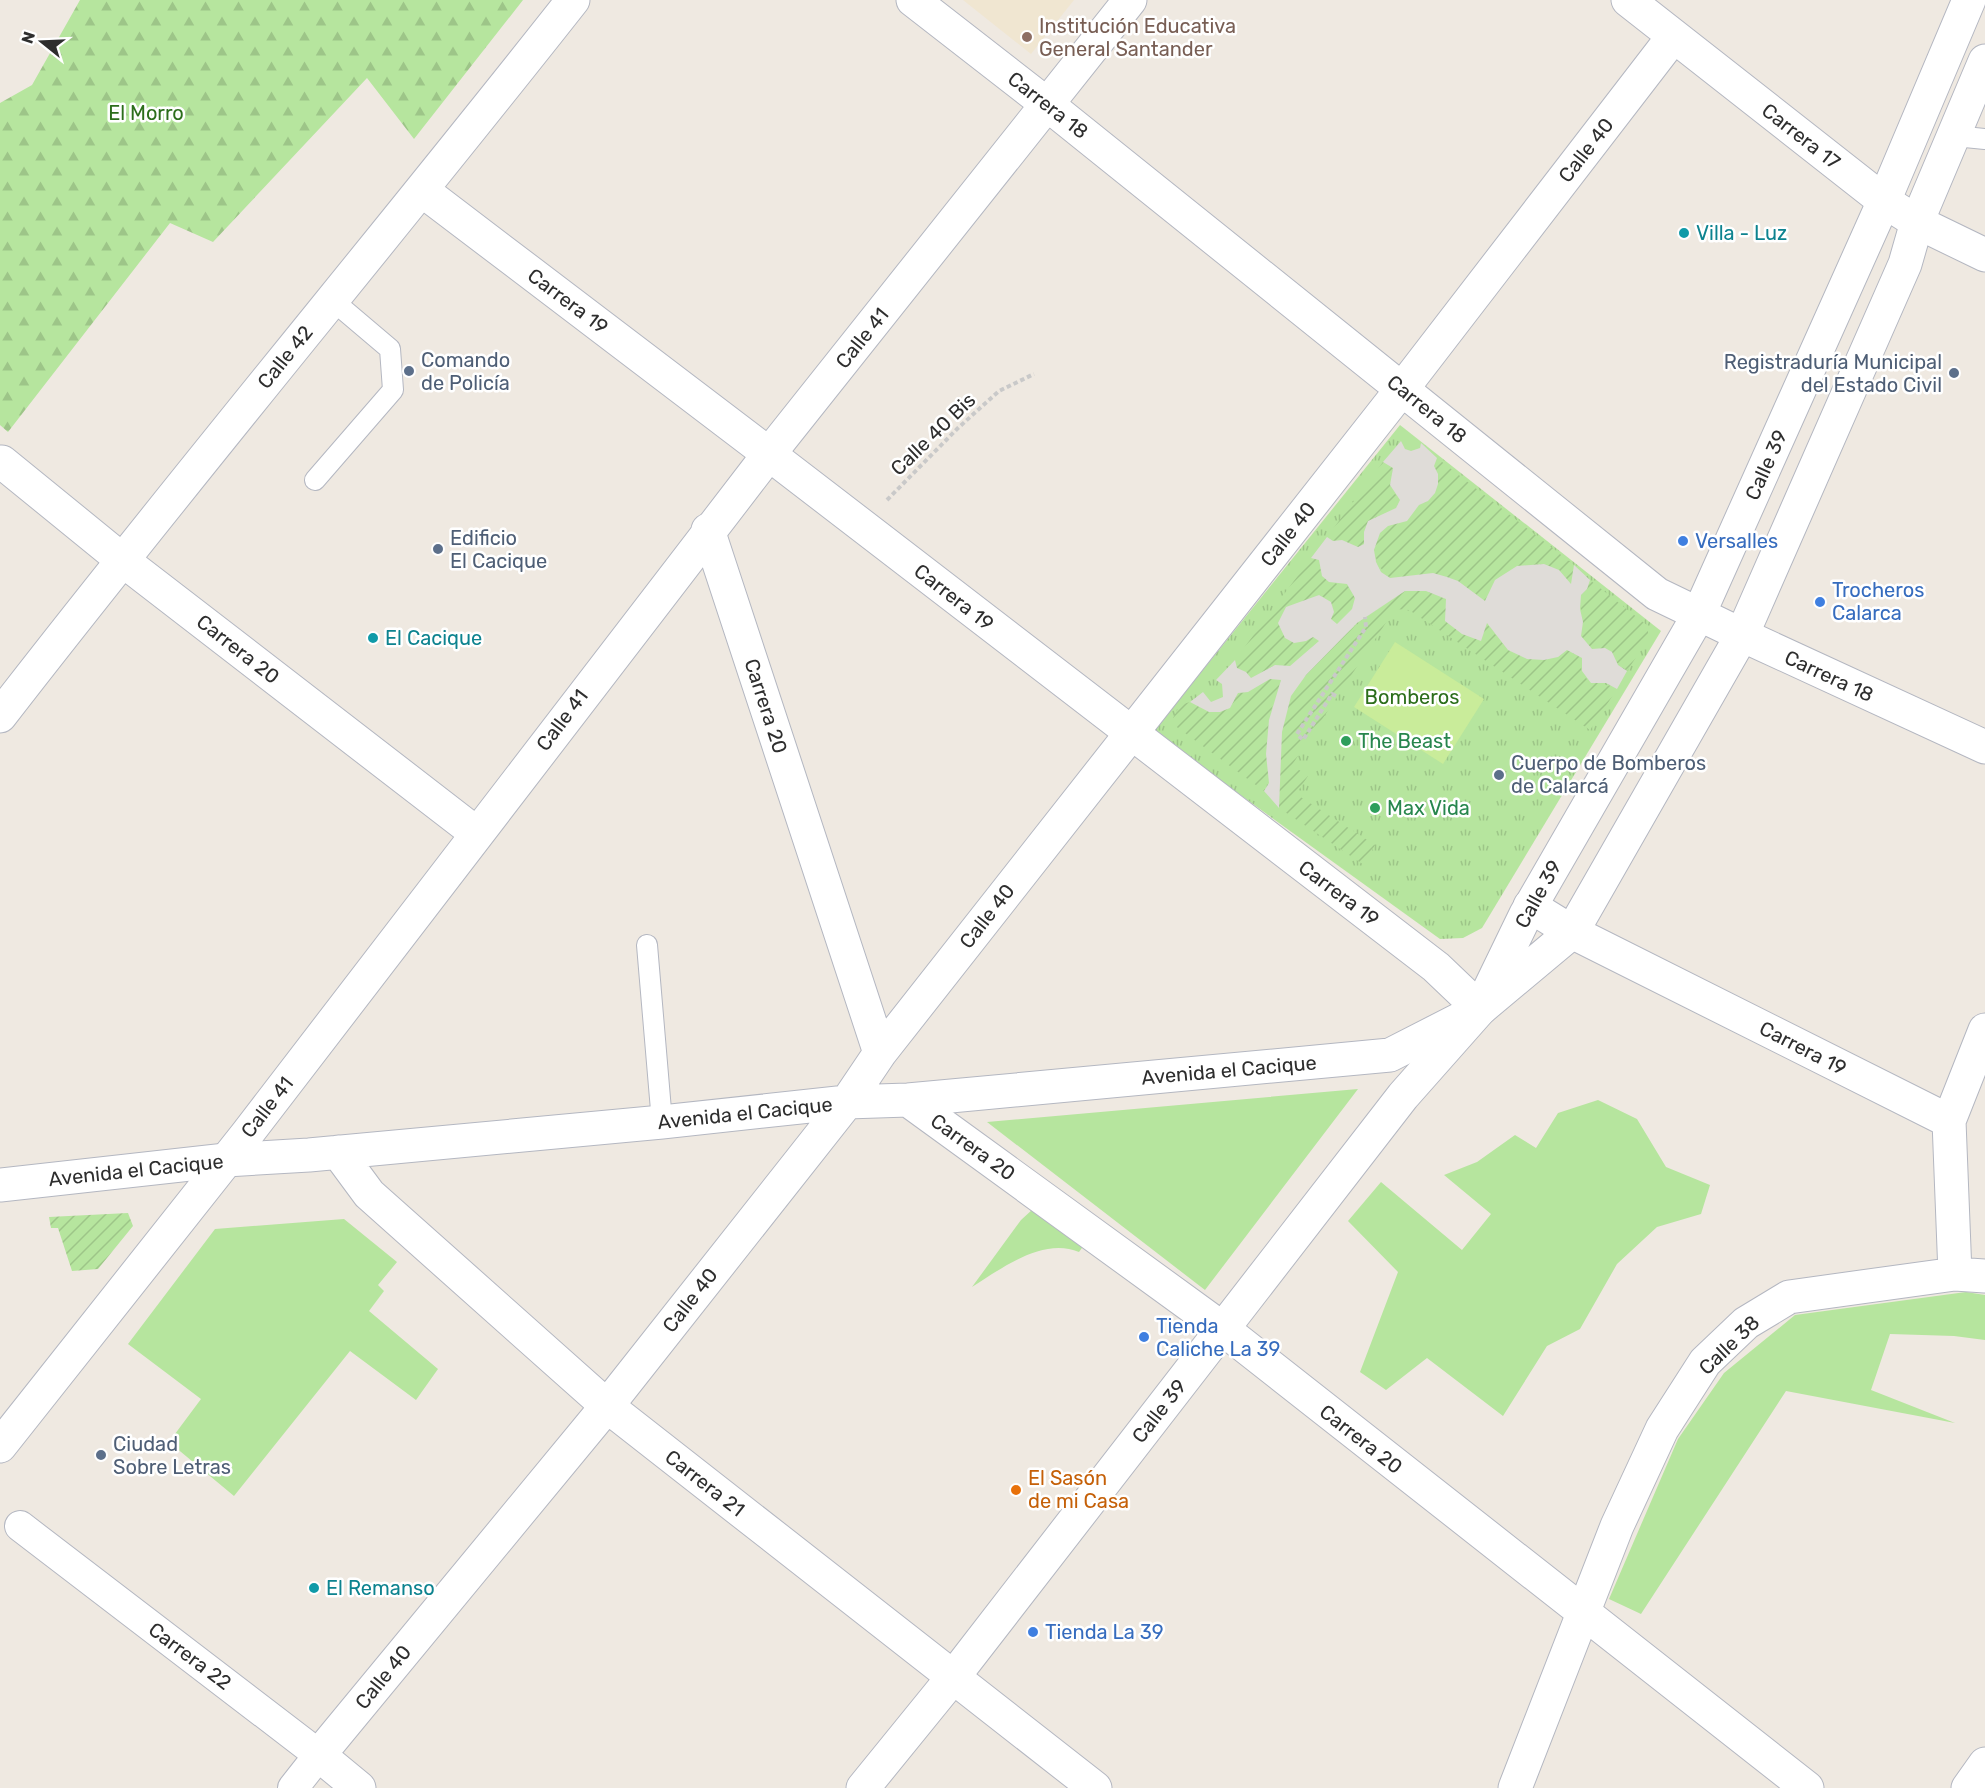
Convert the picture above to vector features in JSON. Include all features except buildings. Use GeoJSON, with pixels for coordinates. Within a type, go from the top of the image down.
{"type":"FeatureCollection","features":[{"type":"Feature","properties":{"kind":"street","name":"Calle 42"},"geometry":{"type":"LineString","coordinates":[[0,716],[121,559],[331,299],[423,191],[573,0]]}},
{"type":"Feature","properties":{"kind":"street","name":"Carrera 18"},"geometry":{"type":"LineString","coordinates":[[913,0],[1048,105],[1658,594],[1698,616],[1985,747]]}},
{"type":"Feature","properties":{"kind":"street","name":"Calle 41"},"geometry":{"type":"LineString","coordinates":[[0,1446],[226,1160],[708,530],[1130,0]]}},
{"type":"Feature","properties":{"kind":"street","name":"Carrera 17"},"geometry":{"type":"LineString","coordinates":[[1628,0],[1884,201],[1917,222],[1985,255]]}},
{"type":"Feature","properties":{"kind":"street","name":"Calle 39"},"geometry":{"type":"LineString","coordinates":[[1480,1009],[1530,906],[1698,616],[1884,201],[1969,0]]}},
{"type":"Feature","properties":{"kind":"street","name":"Calle 40"},"geometry":{"type":"LineString","coordinates":[[293,1788],[607,1406],[847,1102],[880,1053],[1402,389],[1673,37]]}},
{"type":"Feature","properties":{"kind":"street","name":"Calle 39"},"geometry":{"type":"LineString","coordinates":[[863,1788],[954,1676],[1403,1096],[1480,1009],[1572,932],[1742,636],[1905,264],[1917,222],[1970,137],[1985,61]]}},
{"type":"Feature","properties":{"kind":"street","name":"Carrera 19"},"geometry":{"type":"LineString","coordinates":[[423,191],[1436,967],[1480,1009]]}},
{"type":"Feature","properties":{"kind":"street","name":"Carrera 20"},"geometry":{"type":"LineString","coordinates":[[2,462],[121,559],[476,833]]}},
{"type":"Feature","properties":{"kind":"street","name":"Carrera 20"},"geometry":{"type":"LineString","coordinates":[[708,530],[880,1053]]}},
{"type":"Feature","properties":{"kind":"street","name":"Carrera 19"},"geometry":{"type":"LineString","coordinates":[[1530,906],[1572,932],[1949,1121]]}},
{"type":"Feature","properties":{"kind":"street","name":"Avenida el Cacique"},"geometry":{"type":"LineString","coordinates":[[0,1185],[226,1160],[338,1152],[662,1122],[847,1102],[908,1100],[1390,1055],[1480,1009]]}},
{"type":"Feature","properties":{"kind":"street","name":"Calle 38"},"geometry":{"type":"LineString","coordinates":[[1515,1788],[1581,1613],[1662,1429],[1705,1362],[1746,1323],[1789,1297],[1970,1275],[1949,1121],[1985,1030]]}},
{"type":"Feature","properties":{"kind":"street","name":"Carrera 20"},"geometry":{"type":"LineString","coordinates":[[908,1100],[1223,1329],[1581,1613],[1807,1788]]}},
{"type":"Feature","properties":{"kind":"street","name":"Carrera 21"},"geometry":{"type":"LineString","coordinates":[[338,1152],[369,1194],[607,1406],[1095,1788]]}},
{"type":"Feature","properties":{"kind":"street","name":"Carrera 22"},"geometry":{"type":"LineString","coordinates":[[20,1526],[359,1788]]}},
{"type":"Feature","properties":{"kind":"street"},"geometry":{"type":"LineString","coordinates":[[1968,1788],[1985,1764]]}},
{"type":"Feature","properties":{"kind":"lane"},"geometry":{"type":"LineString","coordinates":[[315,480],[393,390],[390,349],[331,299]]}},
{"type":"Feature","properties":{"kind":"lane"},"geometry":{"type":"LineString","coordinates":[[647,945],[662,1122]]}},
{"type":"Feature","properties":{"kind":"path","name":"Calle 40 Bis"},"geometry":{"type":"LineString","coordinates":[[862,527],[958,428],[999,392],[1034,374]]}},
{"type":"Feature","properties":{"kind":"path"},"geometry":{"type":"LineString","coordinates":[[1336,696],[1332,694],[1303,740],[1297,734],[1366,627],[1365,617]]}},
{"type":"Feature","properties":{"kind":"shaded area","name":"Institución Educativa General Santander"},"geometry":{"type":"Polygon","coordinates":[[[963,0],[1074,0],[1031,54],[963,0]]]}},
{"type":"Feature","properties":{"kind":"shaded area"},"geometry":{"type":"Polygon","coordinates":[[[1401,441],[1405,449],[1411,451],[1420,448],[1421,443],[1437,458],[1434,466],[1438,474],[1438,484],[1435,493],[1428,501],[1419,505],[1407,521],[1388,526],[1380,533],[1374,550],[1381,572],[1390,578],[1433,573],[1458,581],[1485,601],[1495,580],[1517,566],[1544,564],[1559,570],[1571,584],[1574,565],[1590,580],[1587,589],[1581,595],[1580,609],[1583,622],[1581,636],[1592,649],[1605,648],[1612,652],[1618,665],[1627,671],[1617,689],[1606,683],[1591,683],[1582,671],[1582,658],[1567,650],[1558,657],[1544,660],[1527,659],[1508,650],[1487,623],[1481,641],[1462,634],[1445,621],[1446,599],[1426,591],[1405,591],[1357,623],[1306,675],[1291,696],[1282,732],[1279,808],[1264,791],[1269,783],[1266,754],[1269,720],[1281,680],[1270,679],[1248,692],[1238,693],[1230,708],[1220,712],[1209,712],[1190,702],[1203,692],[1211,702],[1223,697],[1222,684],[1216,680],[1235,660],[1237,668],[1246,672],[1251,678],[1275,665],[1290,666],[1319,641],[1313,637],[1294,643],[1285,638],[1278,623],[1286,607],[1319,595],[1331,602],[1334,612],[1331,619],[1337,624],[1352,609],[1355,598],[1347,584],[1329,582],[1322,576],[1319,560],[1311,558],[1327,537],[1333,541],[1342,540],[1358,547],[1364,544],[1364,532],[1368,521],[1396,508],[1400,500],[1390,485],[1393,468],[1383,462],[1401,441]]]}},
{"type":"Feature","properties":{"kind":"green space","name":"El Morro"},"geometry":{"type":"Polygon","coordinates":[[[80,0],[523,0],[414,139],[367,78],[213,242],[170,223],[8,432],[0,425],[0,103],[32,85],[80,0]]]}},
{"type":"Feature","properties":{"kind":"green space","name":"Bomberos"},"geometry":{"type":"Polygon","coordinates":[[[1400,425],[1661,631],[1482,928],[1463,938],[1440,939],[1153,732],[1400,425]]]}},
{"type":"Feature","properties":{"kind":"green space"},"geometry":{"type":"Polygon","coordinates":[[[1437,458],[1574,565],[1571,584],[1559,570],[1544,564],[1517,566],[1495,580],[1485,601],[1473,592],[1408,577],[1390,578],[1384,573],[1375,552],[1377,538],[1388,526],[1397,523],[1428,501],[1437,458]]]}},
{"type":"Feature","properties":{"kind":"green space"},"geometry":{"type":"Polygon","coordinates":[[[1383,462],[1393,468],[1391,485],[1400,500],[1396,508],[1378,514],[1364,532],[1364,544],[1358,548],[1327,537],[1383,462]]]}},
{"type":"Feature","properties":{"kind":"green space"},"geometry":{"type":"Polygon","coordinates":[[[1311,558],[1319,560],[1319,568],[1338,585],[1347,584],[1355,598],[1352,609],[1337,624],[1331,619],[1328,599],[1319,595],[1282,612],[1278,623],[1300,643],[1313,637],[1320,641],[1290,666],[1275,665],[1251,678],[1237,668],[1235,660],[1311,558]]]}},
{"type":"Feature","properties":{"kind":"green space"},"geometry":{"type":"Polygon","coordinates":[[[1590,580],[1648,626],[1648,639],[1627,671],[1598,647],[1592,649],[1581,636],[1581,595],[1587,589],[1590,580]]]}},
{"type":"Feature","properties":{"kind":"green space"},"geometry":{"type":"Polygon","coordinates":[[[1405,591],[1426,591],[1446,599],[1486,623],[1508,650],[1558,657],[1567,650],[1582,658],[1581,667],[1586,678],[1617,689],[1590,730],[1409,610],[1395,609],[1292,765],[1308,776],[1296,794],[1375,845],[1364,865],[1279,808],[1283,724],[1290,697],[1309,669],[1358,624],[1405,591]]]}},
{"type":"Feature","properties":{"kind":"green space"},"geometry":{"type":"Polygon","coordinates":[[[1395,642],[1484,699],[1443,764],[1354,707],[1395,642]]]}},
{"type":"Feature","properties":{"kind":"green space"},"geometry":{"type":"Polygon","coordinates":[[[1270,679],[1281,680],[1269,721],[1268,777],[1264,791],[1174,725],[1173,718],[1180,705],[1190,702],[1209,712],[1230,708],[1238,693],[1249,692],[1270,679]]]}},
{"type":"Feature","properties":{"kind":"green space"},"geometry":{"type":"Polygon","coordinates":[[[1358,1089],[1205,1290],[987,1122],[1358,1089]]]}},
{"type":"Feature","properties":{"kind":"green space"},"geometry":{"type":"Polygon","coordinates":[[[1598,1100],[1637,1119],[1666,1167],[1710,1185],[1701,1214],[1657,1227],[1617,1264],[1580,1329],[1547,1346],[1503,1416],[1427,1358],[1386,1390],[1360,1372],[1398,1272],[1348,1221],[1381,1182],[1462,1250],[1491,1214],[1444,1175],[1477,1162],[1515,1135],[1536,1148],[1558,1113],[1598,1100]]]}},
{"type":"Feature","properties":{"kind":"green space"},"geometry":{"type":"Polygon","coordinates":[[[1033,1209],[1084,1245],[1079,1252],[1065,1248],[1037,1251],[972,1287],[1021,1220],[1033,1209]]]}},
{"type":"Feature","properties":{"kind":"green space"},"geometry":{"type":"Polygon","coordinates":[[[128,1213],[133,1226],[98,1269],[72,1271],[58,1228],[51,1228],[49,1217],[128,1213]]]}},
{"type":"Feature","properties":{"kind":"green space"},"geometry":{"type":"Polygon","coordinates":[[[344,1219],[397,1262],[378,1285],[384,1291],[369,1311],[438,1369],[416,1400],[350,1351],[234,1496],[169,1442],[201,1399],[128,1344],[215,1229],[344,1219]]]}},
{"type":"Feature","properties":{"kind":"green space"},"geometry":{"type":"Polygon","coordinates":[[[1966,1292],[1985,1295],[1985,1340],[1954,1336],[1890,1334],[1871,1390],[1955,1423],[1786,1391],[1641,1614],[1609,1599],[1678,1439],[1724,1373],[1795,1315],[1966,1292]]]}},
{"type":"Feature","properties":{"kind":"place","name":"Institución Educativa General Santander"},"geometry":{"type":"Point","coordinates":[1027,37]}},
{"type":"Feature","properties":{"kind":"place","name":"Villa - Luz"},"geometry":{"type":"Point","coordinates":[1684,233]}},
{"type":"Feature","properties":{"kind":"place","name":"Comando de Policía"},"geometry":{"type":"Point","coordinates":[409,371]}},
{"type":"Feature","properties":{"kind":"place","name":"Registraduría Municipal del Estado Civil"},"geometry":{"type":"Point","coordinates":[1954,373]}},
{"type":"Feature","properties":{"kind":"place","name":"Versalles"},"geometry":{"type":"Point","coordinates":[1683,541]}},
{"type":"Feature","properties":{"kind":"place","name":"Edificio El Cacique"},"geometry":{"type":"Point","coordinates":[438,549]}},
{"type":"Feature","properties":{"kind":"place","name":"Trocheros Calarca"},"geometry":{"type":"Point","coordinates":[1820,602]}},
{"type":"Feature","properties":{"kind":"place","name":"El Cacique"},"geometry":{"type":"Point","coordinates":[373,638]}},
{"type":"Feature","properties":{"kind":"place","name":"The Beast"},"geometry":{"type":"Point","coordinates":[1346,741]}},
{"type":"Feature","properties":{"kind":"place","name":"Cuerpo de Bomberos de Calarcá"},"geometry":{"type":"Point","coordinates":[1499,775]}},
{"type":"Feature","properties":{"kind":"place","name":"Max Vida"},"geometry":{"type":"Point","coordinates":[1375,808]}},
{"type":"Feature","properties":{"kind":"place","name":"Tienda Caliche La 39"},"geometry":{"type":"Point","coordinates":[1144,1337]}},
{"type":"Feature","properties":{"kind":"place","name":"Ciudad Sobre Letras"},"geometry":{"type":"Point","coordinates":[101,1455]}},
{"type":"Feature","properties":{"kind":"place","name":"El Sasón de mi Casa"},"geometry":{"type":"Point","coordinates":[1016,1490]}},
{"type":"Feature","properties":{"kind":"place","name":"El Remanso"},"geometry":{"type":"Point","coordinates":[314,1588]}},
{"type":"Feature","properties":{"kind":"place","name":"Tienda La 39"},"geometry":{"type":"Point","coordinates":[1033,1632]}}]}
